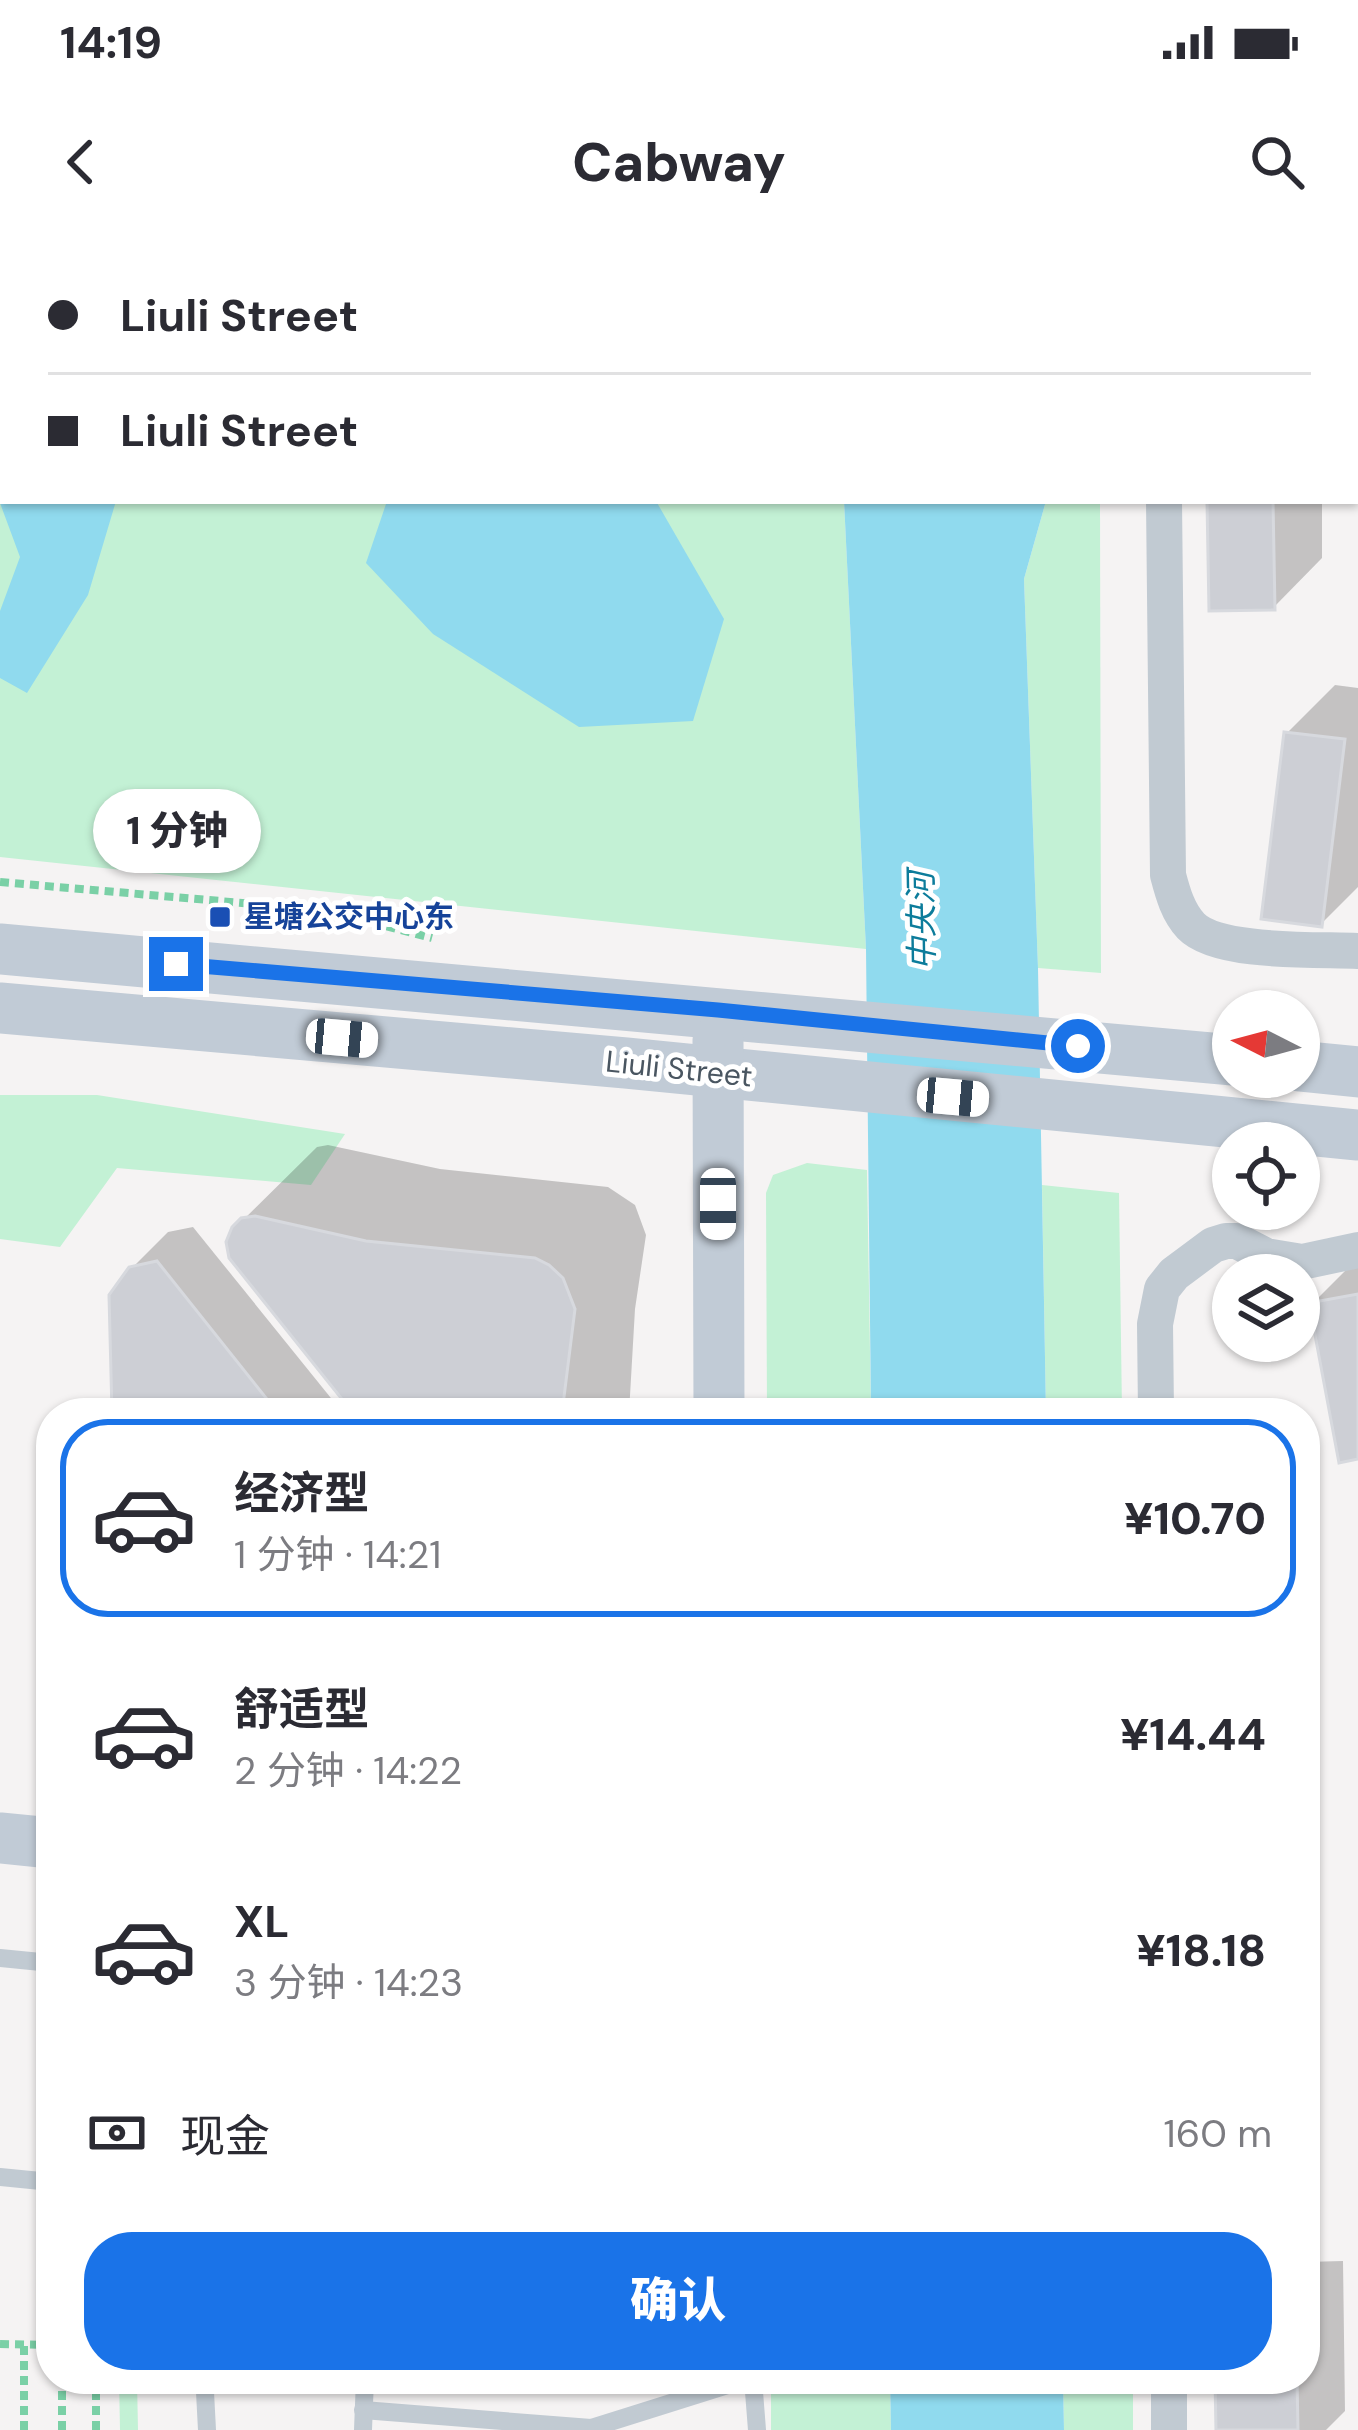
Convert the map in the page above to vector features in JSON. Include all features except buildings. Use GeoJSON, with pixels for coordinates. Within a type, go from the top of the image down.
{"type":"FeatureCollection","features":[{"type":"Feature","properties":{"kind":"main road","name":"Liuli Street"},"geometry":{"type":"LineString","coordinates":[[0,949],[1212,1058]]}},
{"type":"Feature","properties":{"kind":"main road","name":"Liuli Street"},"geometry":{"type":"LineString","coordinates":[[0,1008],[1358,1135]]}},
{"type":"Feature","properties":{"kind":"main road"},"geometry":{"type":"LineString","coordinates":[[718,1010],[719,1398]]}},
{"type":"Feature","properties":{"kind":"main road"},"geometry":{"type":"LineString","coordinates":[[1320,1068],[1358,1072]]}},
{"type":"Feature","properties":{"kind":"main road"},"geometry":{"type":"LineString","coordinates":[[0,1838],[36,1842]]}},
{"type":"Feature","properties":{"kind":"street"},"geometry":{"type":"LineString","coordinates":[[1164,504],[1168,875],[1176,905],[1194,930],[1226,943],[1358,952]]}},
{"type":"Feature","properties":{"kind":"street"},"geometry":{"type":"LineString","coordinates":[[1156,1398],[1155,1324],[1162,1289],[1213,1245],[1237,1241],[1266,1256],[1302,1262],[1358,1250]]}},
{"type":"Feature","properties":{"kind":"street"},"geometry":{"type":"LineString","coordinates":[[1169,2394],[1169,2430]]}},
{"type":"Feature","properties":{"kind":"lane"},"geometry":{"type":"LineString","coordinates":[[0,1958],[36,1962]]}},
{"type":"Feature","properties":{"kind":"lane"},"geometry":{"type":"LineString","coordinates":[[0,2177],[36,2181]]}},
{"type":"Feature","properties":{"kind":"lane"},"geometry":{"type":"LineString","coordinates":[[205,2394],[207,2430]]}},
{"type":"Feature","properties":{"kind":"lane"},"geometry":{"type":"LineString","coordinates":[[363,2420],[591,2429],[702,2394]]}},
{"type":"Feature","properties":{"kind":"lane"},"geometry":{"type":"LineString","coordinates":[[752,2394],[757,2430]]}},
{"type":"Feature","properties":{"kind":"path"},"geometry":{"type":"LineString","coordinates":[[0,882],[325,910],[451,943]]}},
{"type":"Feature","properties":{"kind":"path"},"geometry":{"type":"LineString","coordinates":[[0,2344],[36,2345]]}},
{"type":"Feature","properties":{"kind":"path"},"geometry":{"type":"LineString","coordinates":[[24,2430],[25,2345]]}},
{"type":"Feature","properties":{"kind":"path"},"geometry":{"type":"LineString","coordinates":[[62,2394],[62,2430]]}},
{"type":"Feature","properties":{"kind":"path"},"geometry":{"type":"LineString","coordinates":[[96,2394],[96,2430]]}},
{"type":"Feature","properties":{"kind":"green space"},"geometry":{"type":"Polygon","coordinates":[[[0,504],[844,504],[866,949],[0,857],[0,504]]]}},
{"type":"Feature","properties":{"kind":"green space"},"geometry":{"type":"Polygon","coordinates":[[[1045,504],[1100,504],[1101,973],[1038,968],[1024,579],[1045,504]]]}},
{"type":"Feature","properties":{"kind":"green space"},"geometry":{"type":"Polygon","coordinates":[[[0,1095],[97,1095],[345,1134],[311,1185],[117,1168],[60,1247],[0,1239],[0,1095]]]}},
{"type":"Feature","properties":{"kind":"green space"},"geometry":{"type":"Polygon","coordinates":[[[807,1163],[867,1170],[871,1398],[767,1398],[766,1193],[773,1175],[807,1163]]]}},
{"type":"Feature","properties":{"kind":"green space"},"geometry":{"type":"Polygon","coordinates":[[[1042,1185],[1119,1193],[1122,1398],[1046,1398],[1042,1185]]]}},
{"type":"Feature","properties":{"kind":"green space"},"geometry":{"type":"Polygon","coordinates":[[[119,2394],[137,2394],[138,2430],[120,2430],[119,2394]]]}},
{"type":"Feature","properties":{"kind":"green space"},"geometry":{"type":"Polygon","coordinates":[[[771,2394],[890,2394],[891,2430],[771,2430],[771,2394]]]}},
{"type":"Feature","properties":{"kind":"green space"},"geometry":{"type":"Polygon","coordinates":[[[1063,2394],[1133,2394],[1133,2430],[1064,2430],[1063,2394]]]}},
{"type":"Feature","properties":{"kind":"water"},"geometry":{"type":"Polygon","coordinates":[[[0,504],[115,504],[88,595],[27,693],[0,678],[0,611],[20,557],[0,504]]]}},
{"type":"Feature","properties":{"kind":"water"},"geometry":{"type":"Polygon","coordinates":[[[386,504],[658,504],[724,619],[693,721],[579,727],[433,634],[366,563],[386,504]]]}},
{"type":"Feature","properties":{"kind":"water","name":"中央河"},"geometry":{"type":"Polygon","coordinates":[[[844,504],[1045,504],[1024,579],[1038,968],[1046,1398],[871,1398],[866,949],[844,504]]]}},
{"type":"Feature","properties":{"kind":"water"},"geometry":{"type":"Polygon","coordinates":[[[890,2394],[1063,2394],[1064,2430],[891,2430],[890,2394]]]}},
{"type":"Feature","properties":{"kind":"place","name":"星塘公交中心东"},"geometry":{"type":"Point","coordinates":[220,917]}},
{"type":"Feature","properties":{"kind":"route"},"geometry":{"type":"LineString","coordinates":[[176,964],[1078,1046]]}}]}
